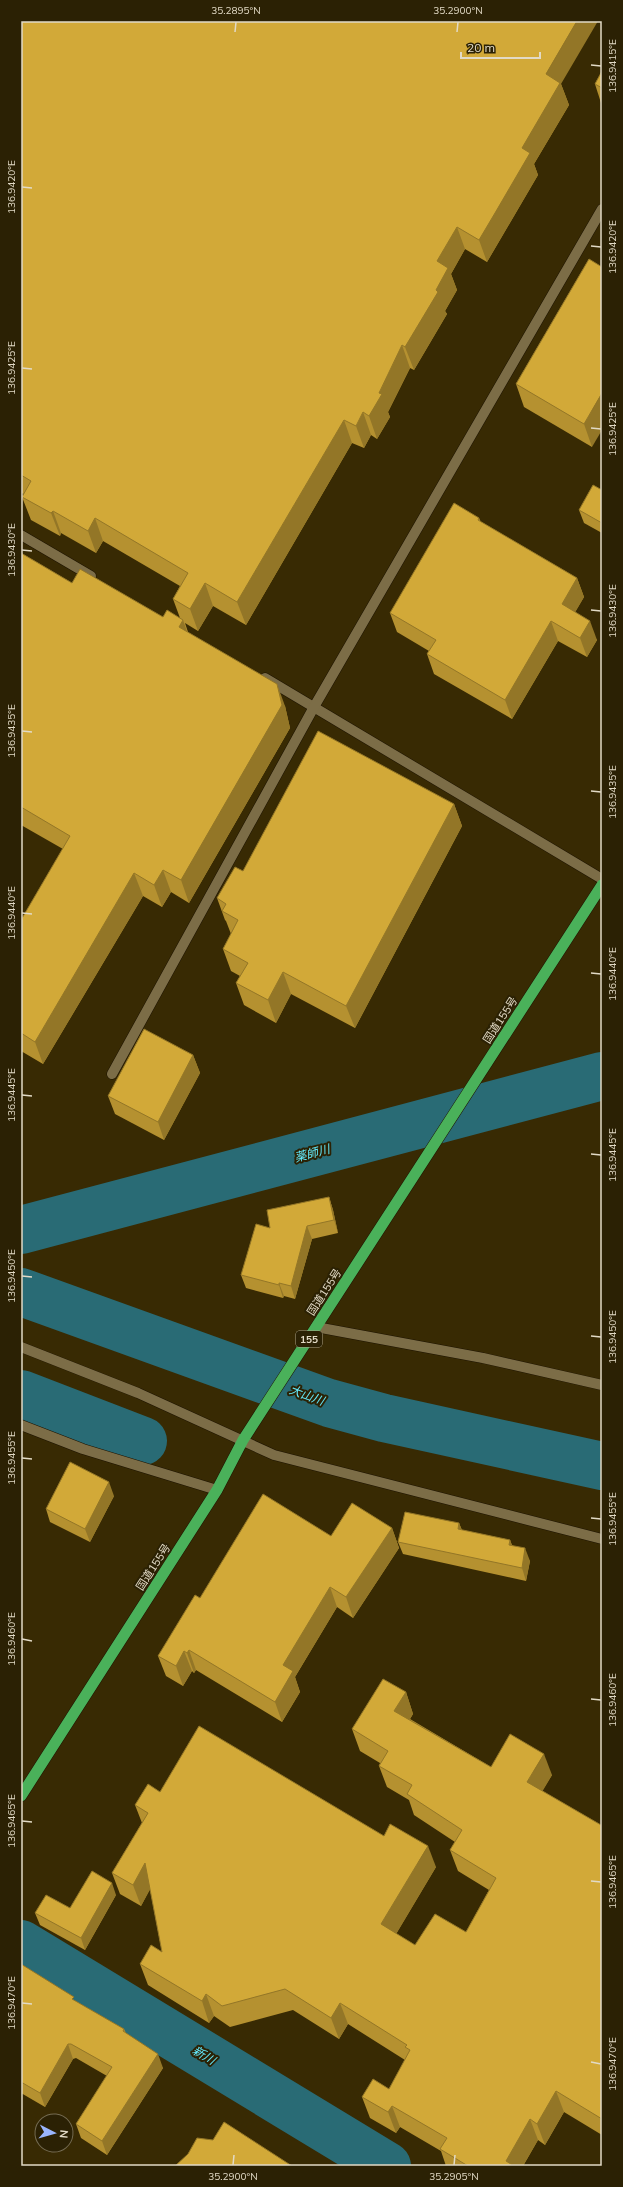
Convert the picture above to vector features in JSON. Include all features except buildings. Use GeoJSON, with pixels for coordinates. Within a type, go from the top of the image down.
{"type":"FeatureCollection","features":[{"type":"Feature","properties":{"kind":"highway","name":"国道155号"},"geometry":{"type":"LineString","coordinates":[[21,1796],[218,1490],[243,1440],[602,885]]}},
{"type":"Feature","properties":{"kind":"street"},"geometry":{"type":"LineString","coordinates":[[112,1074],[314,706],[602,209]]}},
{"type":"Feature","properties":{"kind":"street"},"geometry":{"type":"LineString","coordinates":[[21,535],[103,583]]}},
{"type":"Feature","properties":{"kind":"street"},"geometry":{"type":"LineString","coordinates":[[253,671],[602,879]]}},
{"type":"Feature","properties":{"kind":"street"},"geometry":{"type":"LineString","coordinates":[[316,1328],[483,1358],[602,1385]]}},
{"type":"Feature","properties":{"kind":"street"},"geometry":{"type":"LineString","coordinates":[[21,1347],[138,1393],[274,1455],[602,1539]]}},
{"type":"Feature","properties":{"kind":"street"},"geometry":{"type":"LineString","coordinates":[[21,1425],[83,1449],[218,1490]]}},
{"type":"Feature","properties":{"kind":"waterway","name":"薬師川"},"geometry":{"type":"LineString","coordinates":[[21,1230],[602,1076]]}},
{"type":"Feature","properties":{"kind":"waterway","name":"大山川"},"geometry":{"type":"LineString","coordinates":[[21,1292],[329,1403],[384,1418],[602,1466]]}},
{"type":"Feature","properties":{"kind":"waterway"},"geometry":{"type":"LineString","coordinates":[[21,1394],[143,1441]]}},
{"type":"Feature","properties":{"kind":"waterway","name":"新川"},"geometry":{"type":"LineString","coordinates":[[21,1944],[387,2166]]}}]}
